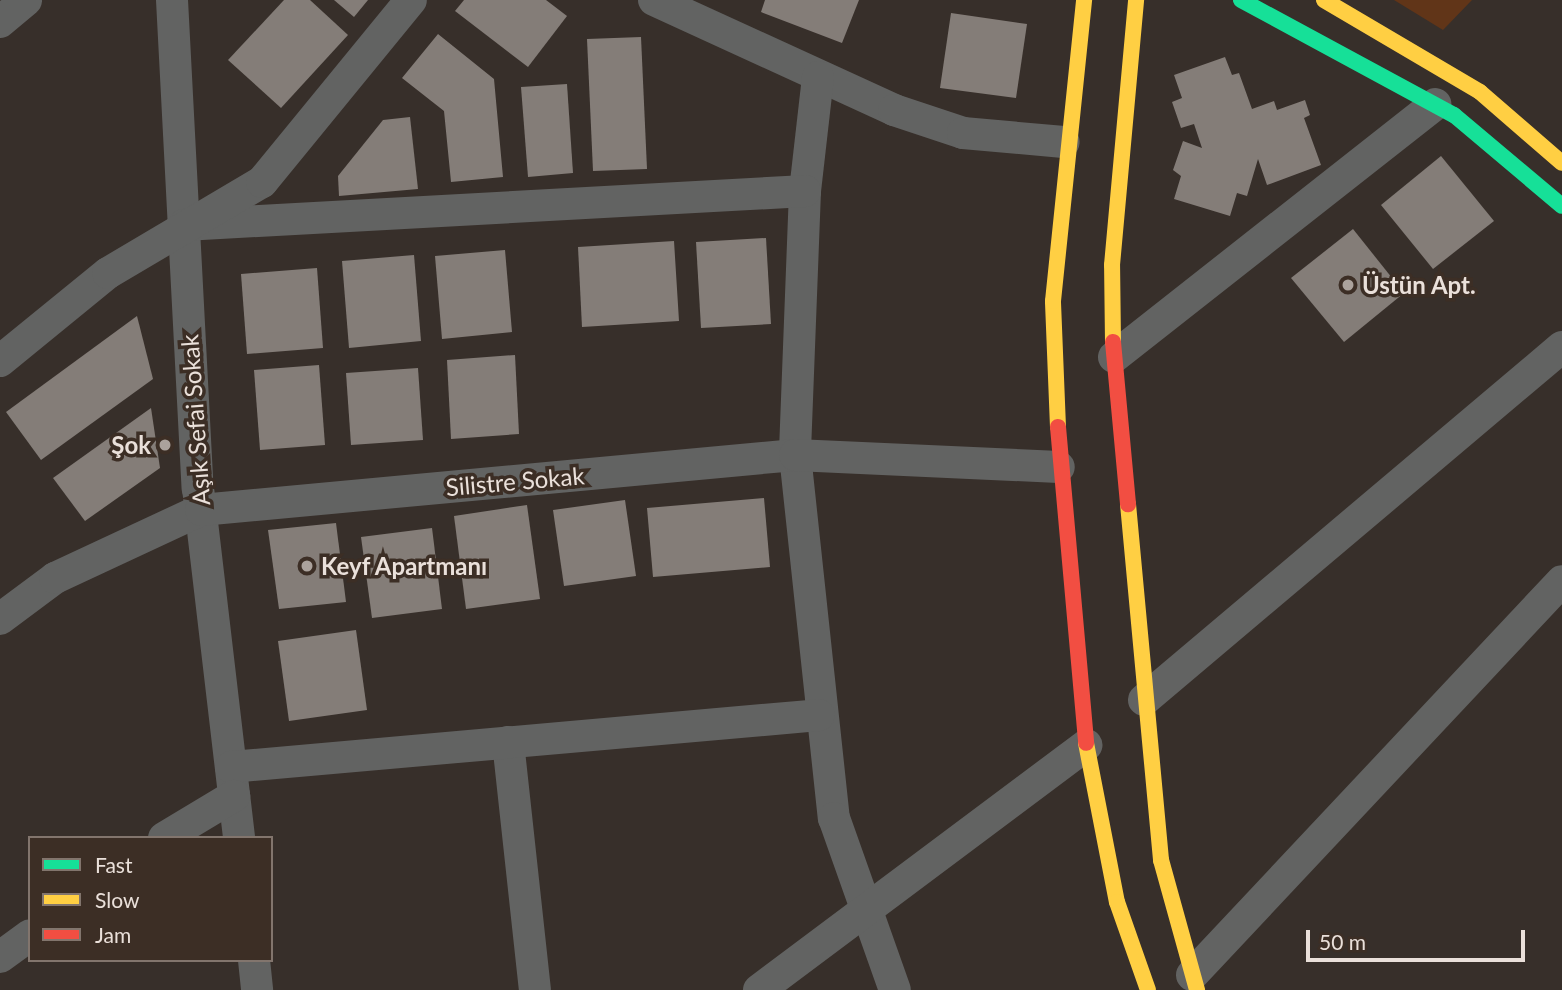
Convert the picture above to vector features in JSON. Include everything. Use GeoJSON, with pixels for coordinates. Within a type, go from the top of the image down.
{"type":"FeatureCollection","features":[{"type":"Feature","properties":{"kind":"street"},"geometry":{"type":"LineString","coordinates":[[0,22],[26,0]]}},
{"type":"Feature","properties":{"kind":"street","name":"Aşık Sefai Sokak"},"geometry":{"type":"LineString","coordinates":[[172,0],[201,510],[239,836]]}},
{"type":"Feature","properties":{"kind":"street"},"geometry":{"type":"LineString","coordinates":[[0,361],[108,273],[184,225],[262,182],[411,0]]}},
{"type":"Feature","properties":{"kind":"street"},"geometry":{"type":"LineString","coordinates":[[654,0],[818,76],[963,133],[1065,142]]}},
{"type":"Feature","properties":{"kind":"street"},"geometry":{"type":"LineString","coordinates":[[1084,0],[1065,142],[1053,301],[1059,467],[1086,745],[1116,902],[1148,990]]}},
{"type":"Feature","properties":{"kind":"street"},"geometry":{"type":"LineString","coordinates":[[1136,0],[1112,265],[1114,357],[1144,700],[1168,904],[1195,983],[1562,581]]}},
{"type":"Feature","properties":{"kind":"street"},"geometry":{"type":"LineString","coordinates":[[1241,0],[1435,104],[1562,206]]}},
{"type":"Feature","properties":{"kind":"street"},"geometry":{"type":"LineString","coordinates":[[1324,0],[1479,92],[1562,163]]}},
{"type":"Feature","properties":{"kind":"street"},"geometry":{"type":"LineString","coordinates":[[818,76],[805,191],[795,455],[819,715],[834,818],[862,908],[895,990]]}},
{"type":"Feature","properties":{"kind":"street"},"geometry":{"type":"LineString","coordinates":[[1114,357],[1435,104]]}},
{"type":"Feature","properties":{"kind":"street"},"geometry":{"type":"LineString","coordinates":[[184,225],[805,191]]}},
{"type":"Feature","properties":{"kind":"street"},"geometry":{"type":"LineString","coordinates":[[1144,700],[1562,347]]}},
{"type":"Feature","properties":{"kind":"street","name":"Silistre Sokak"},"geometry":{"type":"LineString","coordinates":[[0,619],[55,578],[201,510],[795,455],[1059,467]]}},
{"type":"Feature","properties":{"kind":"street"},"geometry":{"type":"LineString","coordinates":[[165,836],[232,781],[508,742],[819,715]]}},
{"type":"Feature","properties":{"kind":"street"},"geometry":{"type":"LineString","coordinates":[[508,742],[535,990]]}},
{"type":"Feature","properties":{"kind":"street"},"geometry":{"type":"LineString","coordinates":[[759,990],[862,908],[1086,745]]}},
{"type":"Feature","properties":{"kind":"street"},"geometry":{"type":"LineString","coordinates":[[0,957],[28,936]]}},
{"type":"Feature","properties":{"kind":"street"},"geometry":{"type":"LineString","coordinates":[[254,962],[257,990]]}},
{"type":"Feature","properties":{"kind":"shaded area"},"geometry":{"type":"Polygon","coordinates":[[[1394,0],[1472,0],[1443,30],[1394,0]]]}},
{"type":"Feature","properties":{"kind":"building"},"geometry":{"type":"Polygon","coordinates":[[[284,0],[310,0],[348,35],[281,108],[228,60],[284,0]]]}},
{"type":"Feature","properties":{"kind":"building"},"geometry":{"type":"Polygon","coordinates":[[[334,0],[368,0],[354,17],[334,0]]]}},
{"type":"Feature","properties":{"kind":"building"},"geometry":{"type":"Polygon","coordinates":[[[464,0],[546,0],[567,16],[528,67],[455,11],[464,0]]]}},
{"type":"Feature","properties":{"kind":"building"},"geometry":{"type":"Polygon","coordinates":[[[765,0],[859,0],[842,43],[761,12],[765,0]]]}},
{"type":"Feature","properties":{"kind":"building"},"geometry":{"type":"Polygon","coordinates":[[[951,13],[1027,24],[1016,98],[940,88],[951,13]]]}},
{"type":"Feature","properties":{"kind":"building"},"geometry":{"type":"Polygon","coordinates":[[[438,34],[494,79],[503,177],[451,182],[444,111],[402,78],[438,34]]]}},
{"type":"Feature","properties":{"kind":"building"},"geometry":{"type":"Polygon","coordinates":[[[641,37],[647,169],[593,171],[587,39],[641,37]]]}},
{"type":"Feature","properties":{"kind":"building"},"geometry":{"type":"Polygon","coordinates":[[[1225,57],[1232,75],[1239,73],[1252,109],[1274,101],[1277,110],[1305,100],[1310,115],[1304,118],[1321,165],[1267,185],[1258,159],[1247,196],[1237,193],[1230,216],[1174,199],[1181,176],[1173,170],[1183,141],[1202,148],[1194,124],[1181,128],[1172,102],[1182,98],[1174,75],[1225,57]]]}},
{"type":"Feature","properties":{"kind":"building"},"geometry":{"type":"Polygon","coordinates":[[[567,84],[573,173],[528,177],[521,87],[567,84]]]}},
{"type":"Feature","properties":{"kind":"building"},"geometry":{"type":"Polygon","coordinates":[[[410,117],[418,189],[339,196],[338,176],[383,120],[410,117]]]}},
{"type":"Feature","properties":{"kind":"building"},"geometry":{"type":"Polygon","coordinates":[[[1441,156],[1494,221],[1433,269],[1381,205],[1441,156]]]}},
{"type":"Feature","properties":{"kind":"building","name":"Üstün Apt."},"geometry":{"type":"Polygon","coordinates":[[[1353,229],[1404,293],[1344,342],[1291,278],[1353,229]]]}},
{"type":"Feature","properties":{"kind":"building"},"geometry":{"type":"Polygon","coordinates":[[[766,238],[771,324],[701,328],[696,242],[766,238]]]}},
{"type":"Feature","properties":{"kind":"building"},"geometry":{"type":"Polygon","coordinates":[[[674,241],[679,321],[582,327],[578,247],[674,241]]]}},
{"type":"Feature","properties":{"kind":"building"},"geometry":{"type":"Polygon","coordinates":[[[505,250],[512,332],[442,339],[435,256],[505,250]]]}},
{"type":"Feature","properties":{"kind":"building"},"geometry":{"type":"Polygon","coordinates":[[[414,255],[421,341],[349,348],[342,261],[414,255]]]}},
{"type":"Feature","properties":{"kind":"building"},"geometry":{"type":"Polygon","coordinates":[[[317,268],[323,348],[247,354],[241,274],[317,268]]]}},
{"type":"Feature","properties":{"kind":"building"},"geometry":{"type":"Polygon","coordinates":[[[137,316],[153,379],[41,460],[6,412],[137,316]]]}},
{"type":"Feature","properties":{"kind":"building"},"geometry":{"type":"Polygon","coordinates":[[[515,355],[519,434],[451,439],[447,360],[515,355]]]}},
{"type":"Feature","properties":{"kind":"building"},"geometry":{"type":"Polygon","coordinates":[[[319,365],[325,445],[260,450],[254,370],[319,365]]]}},
{"type":"Feature","properties":{"kind":"building"},"geometry":{"type":"Polygon","coordinates":[[[418,368],[423,440],[351,445],[346,373],[418,368]]]}},
{"type":"Feature","properties":{"kind":"building"},"geometry":{"type":"Polygon","coordinates":[[[151,408],[160,468],[85,521],[53,478],[151,408]]]}},
{"type":"Feature","properties":{"kind":"building"},"geometry":{"type":"Polygon","coordinates":[[[764,498],[770,567],[653,577],[647,508],[764,498]]]}},
{"type":"Feature","properties":{"kind":"building"},"geometry":{"type":"Polygon","coordinates":[[[625,500],[636,576],[564,586],[553,510],[625,500]]]}},
{"type":"Feature","properties":{"kind":"building"},"geometry":{"type":"Polygon","coordinates":[[[527,505],[540,599],[466,609],[454,516],[527,505]]]}},
{"type":"Feature","properties":{"kind":"building","name":"Keyf Apartmanı"},"geometry":{"type":"Polygon","coordinates":[[[336,523],[346,602],[279,609],[268,530],[336,523]]]}},
{"type":"Feature","properties":{"kind":"building"},"geometry":{"type":"Polygon","coordinates":[[[432,528],[442,609],[372,618],[361,537],[432,528]]]}},
{"type":"Feature","properties":{"kind":"building"},"geometry":{"type":"Polygon","coordinates":[[[356,630],[367,710],[289,721],[278,641],[356,630]]]}},
{"type":"Feature","properties":{"kind":"traffic: fast"},"geometry":{"type":"LineString","coordinates":[[1241,0],[1454,115],[1562,206]]}},
{"type":"Feature","properties":{"kind":"traffic: slow"},"geometry":{"type":"LineString","coordinates":[[1058,427],[1053,301],[1084,0]]}},
{"type":"Feature","properties":{"kind":"traffic: slow"},"geometry":{"type":"LineString","coordinates":[[1113,342],[1112,265],[1136,0]]}},
{"type":"Feature","properties":{"kind":"traffic: slow"},"geometry":{"type":"LineString","coordinates":[[1324,0],[1480,92],[1562,163]]}},
{"type":"Feature","properties":{"kind":"traffic: slow"},"geometry":{"type":"LineString","coordinates":[[1128,504],[1161,860],[1197,990]]}},
{"type":"Feature","properties":{"kind":"traffic: slow"},"geometry":{"type":"LineString","coordinates":[[1086,743],[1117,902],[1148,990]]}},
{"type":"Feature","properties":{"kind":"traffic: jam"},"geometry":{"type":"LineString","coordinates":[[1113,342],[1128,504]]}},
{"type":"Feature","properties":{"kind":"traffic: jam"},"geometry":{"type":"LineString","coordinates":[[1058,427],[1086,743]]}},
{"type":"Feature","properties":{"kind":"place","name":"Üstün Apt."},"geometry":{"type":"Point","coordinates":[1348,285]}},
{"type":"Feature","properties":{"kind":"place","name":"Şok"},"geometry":{"type":"Point","coordinates":[165,445]}},
{"type":"Feature","properties":{"kind":"place","name":"Keyf Apartmanı"},"geometry":{"type":"Point","coordinates":[307,566]}}]}
